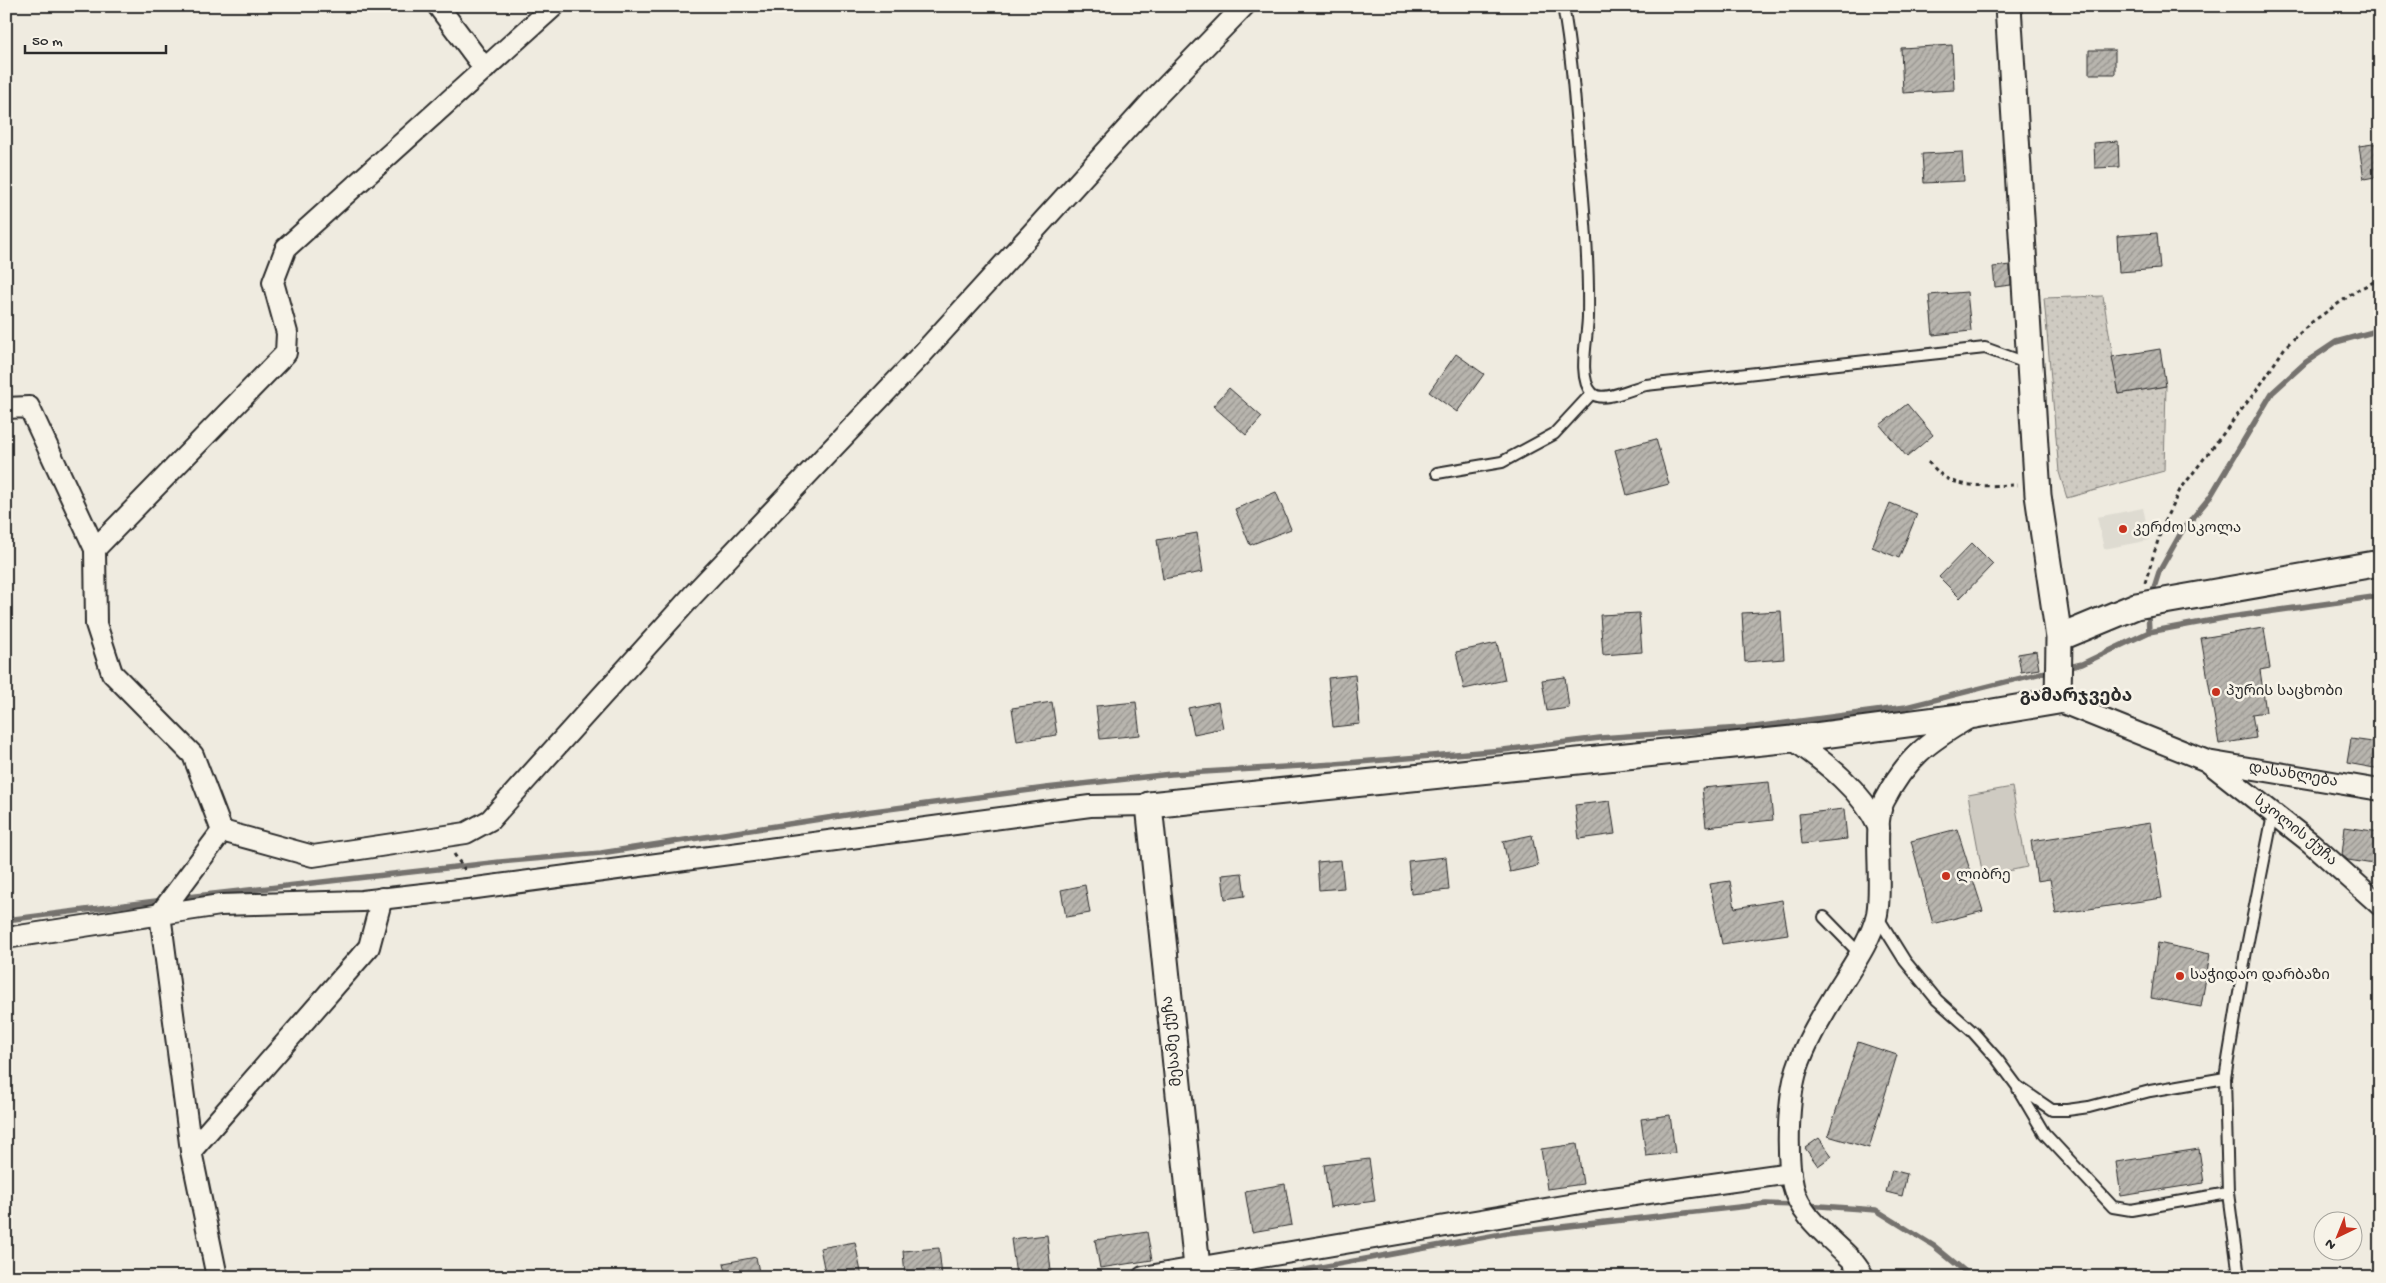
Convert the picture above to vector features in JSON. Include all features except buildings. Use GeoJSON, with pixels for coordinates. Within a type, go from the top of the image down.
{"type":"FeatureCollection","features":[{"type":"Feature","properties":{"kind":"street"},"geometry":{"type":"LineString","coordinates":[[438,6],[485,69]]}},
{"type":"Feature","properties":{"kind":"street"},"geometry":{"type":"LineString","coordinates":[[95,549],[286,353],[287,333],[273,282],[286,248],[554,6]]}},
{"type":"Feature","properties":{"kind":"street"},"geometry":{"type":"LineString","coordinates":[[222,831],[313,856],[466,833],[490,820],[692,596],[923,353],[1152,101],[1244,6]]}},
{"type":"Feature","properties":{"kind":"street"},"geometry":{"type":"LineString","coordinates":[[2008,6],[2038,486],[2059,638],[2058,701]]}},
{"type":"Feature","properties":{"kind":"street"},"geometry":{"type":"LineString","coordinates":[[6,408],[29,407],[95,549],[96,624],[112,673],[193,755],[222,831]]}},
{"type":"Feature","properties":{"kind":"street"},"geometry":{"type":"LineString","coordinates":[[2059,638],[2136,606],[2380,563]]}},
{"type":"Feature","properties":{"kind":"street"},"geometry":{"type":"LineString","coordinates":[[6,938],[220,905],[382,898],[476,888],[1090,806],[1148,805],[1792,739],[1975,715],[2058,701],[2207,761]]}},
{"type":"Feature","properties":{"kind":"street"},"geometry":{"type":"LineString","coordinates":[[1864,1277],[1850,1257],[1822,1233],[1806,1213],[1796,1196],[1791,1173],[1789,1129],[1797,1069],[1815,1027],[1859,953],[1876,915],[1880,885],[1879,828],[1882,804],[1892,785],[1914,756],[1945,732],[1975,715]]}},
{"type":"Feature","properties":{"kind":"street"},"geometry":{"type":"LineString","coordinates":[[1792,739],[1816,756],[1857,792],[1872,813],[1879,828]]}},
{"type":"Feature","properties":{"kind":"street","name":"დასახლება"},"geometry":{"type":"LineString","coordinates":[[2207,761],[2380,790]]}},
{"type":"Feature","properties":{"kind":"street","name":"სკოლის ქუჩა"},"geometry":{"type":"LineString","coordinates":[[2207,761],[2273,815],[2312,843],[2380,904]]}},
{"type":"Feature","properties":{"kind":"street","name":"მესამე ქუჩა"},"geometry":{"type":"LineString","coordinates":[[1148,805],[1197,1272]]}},
{"type":"Feature","properties":{"kind":"street"},"geometry":{"type":"LineString","coordinates":[[217,1277],[191,1151],[160,914],[222,831]]}},
{"type":"Feature","properties":{"kind":"street"},"geometry":{"type":"LineString","coordinates":[[191,1151],[369,947],[382,898]]}},
{"type":"Feature","properties":{"kind":"street"},"geometry":{"type":"LineString","coordinates":[[1143,1277],[1197,1272],[1599,1200],[1791,1173]]}},
{"type":"Feature","properties":{"kind":"lane"},"geometry":{"type":"LineString","coordinates":[[1563,6],[1570,47],[1584,217],[1588,316],[1584,372],[1586,383],[1592,393],[1599,397],[1608,398],[1628,389],[1646,385],[1985,348],[2030,365]]}},
{"type":"Feature","properties":{"kind":"lane"},"geometry":{"type":"LineString","coordinates":[[1437,473],[1502,462],[1554,434],[1592,393]]}},
{"type":"Feature","properties":{"kind":"lane"},"geometry":{"type":"LineString","coordinates":[[2241,1277],[2238,1269],[2228,1193],[2225,1078],[2246,950],[2273,815]]}},
{"type":"Feature","properties":{"kind":"lane"},"geometry":{"type":"LineString","coordinates":[[1876,915],[1906,961],[1937,1000],[1973,1032],[1997,1059],[2017,1086],[2044,1134],[2113,1207],[2131,1210],[2228,1193]]}},
{"type":"Feature","properties":{"kind":"lane"},"geometry":{"type":"LineString","coordinates":[[1824,917],[1859,953]]}},
{"type":"Feature","properties":{"kind":"lane"},"geometry":{"type":"LineString","coordinates":[[2017,1086],[2052,1110],[2067,1110],[2150,1091],[2225,1078]]}},
{"type":"Feature","properties":{"kind":"path"},"geometry":{"type":"LineString","coordinates":[[2136,606],[2158,545],[2163,524],[2180,490],[2259,387],[2286,346],[2312,322],[2359,289],[2380,279]]}},
{"type":"Feature","properties":{"kind":"path"},"geometry":{"type":"LineString","coordinates":[[1928,462],[1947,478],[1959,482],[1983,486],[2038,486]]}},
{"type":"Feature","properties":{"kind":"path"},"geometry":{"type":"LineString","coordinates":[[443,837],[476,888]]}},
{"type":"Feature","properties":{"kind":"shaded area"},"geometry":{"type":"Polygon","coordinates":[[[2103,296],[2119,394],[2166,386],[2164,471],[2067,498],[2059,472],[2044,298],[2103,296]]]}},
{"type":"Feature","properties":{"kind":"shaded area","name":"კერძო სკოლა"},"geometry":{"type":"Polygon","coordinates":[[[2143,508],[2150,540],[2104,549],[2097,517],[2143,508]]]}},
{"type":"Feature","properties":{"kind":"shaded area"},"geometry":{"type":"Polygon","coordinates":[[[2012,787],[2027,867],[1983,876],[1968,795],[2012,787]]]}},
{"type":"Feature","properties":{"kind":"waterway"},"geometry":{"type":"LineString","coordinates":[[2151,597],[2159,572],[2182,531],[2210,497],[2272,393],[2306,362],[2336,342],[2380,330]]}},
{"type":"Feature","properties":{"kind":"waterway"},"geometry":{"type":"LineString","coordinates":[[2065,668],[2082,664],[2149,632],[2224,618],[2380,596]]}},
{"type":"Feature","properties":{"kind":"waterway"},"geometry":{"type":"LineString","coordinates":[[2148,610],[2149,632]]}},
{"type":"Feature","properties":{"kind":"waterway"},"geometry":{"type":"LineString","coordinates":[[178,898],[500,862],[601,853],[866,812],[1046,788],[1171,774],[1335,764],[1503,750],[1600,738],[1755,727],[1906,707],[2053,670]]}},
{"type":"Feature","properties":{"kind":"waterway"},"geometry":{"type":"LineString","coordinates":[[6,920],[164,900]]}},
{"type":"Feature","properties":{"kind":"waterway"},"geometry":{"type":"LineString","coordinates":[[1267,1277],[1507,1233],[1766,1204],[1797,1205]]}},
{"type":"Feature","properties":{"kind":"waterway"},"geometry":{"type":"LineString","coordinates":[[1806,1205],[1876,1210],[1934,1246],[1972,1277]]}},
{"type":"Feature","properties":{"kind":"place","name":"კერძო სკოლა"},"geometry":{"type":"Point","coordinates":[2123,529]}},
{"type":"Feature","properties":{"kind":"place","name":"პურის საცხობი"},"geometry":{"type":"Point","coordinates":[2216,692]}},
{"type":"Feature","properties":{"kind":"place","name":"ლიბრე"},"geometry":{"type":"Point","coordinates":[1946,876]}},
{"type":"Feature","properties":{"kind":"place","name":"საჭიდაო დარბაზი"},"geometry":{"type":"Point","coordinates":[2180,976]}},
{"type":"Feature","properties":{"kind":"district","name":"გამარჯვება"},"geometry":{"type":"Point","coordinates":[2076,697]}}]}
